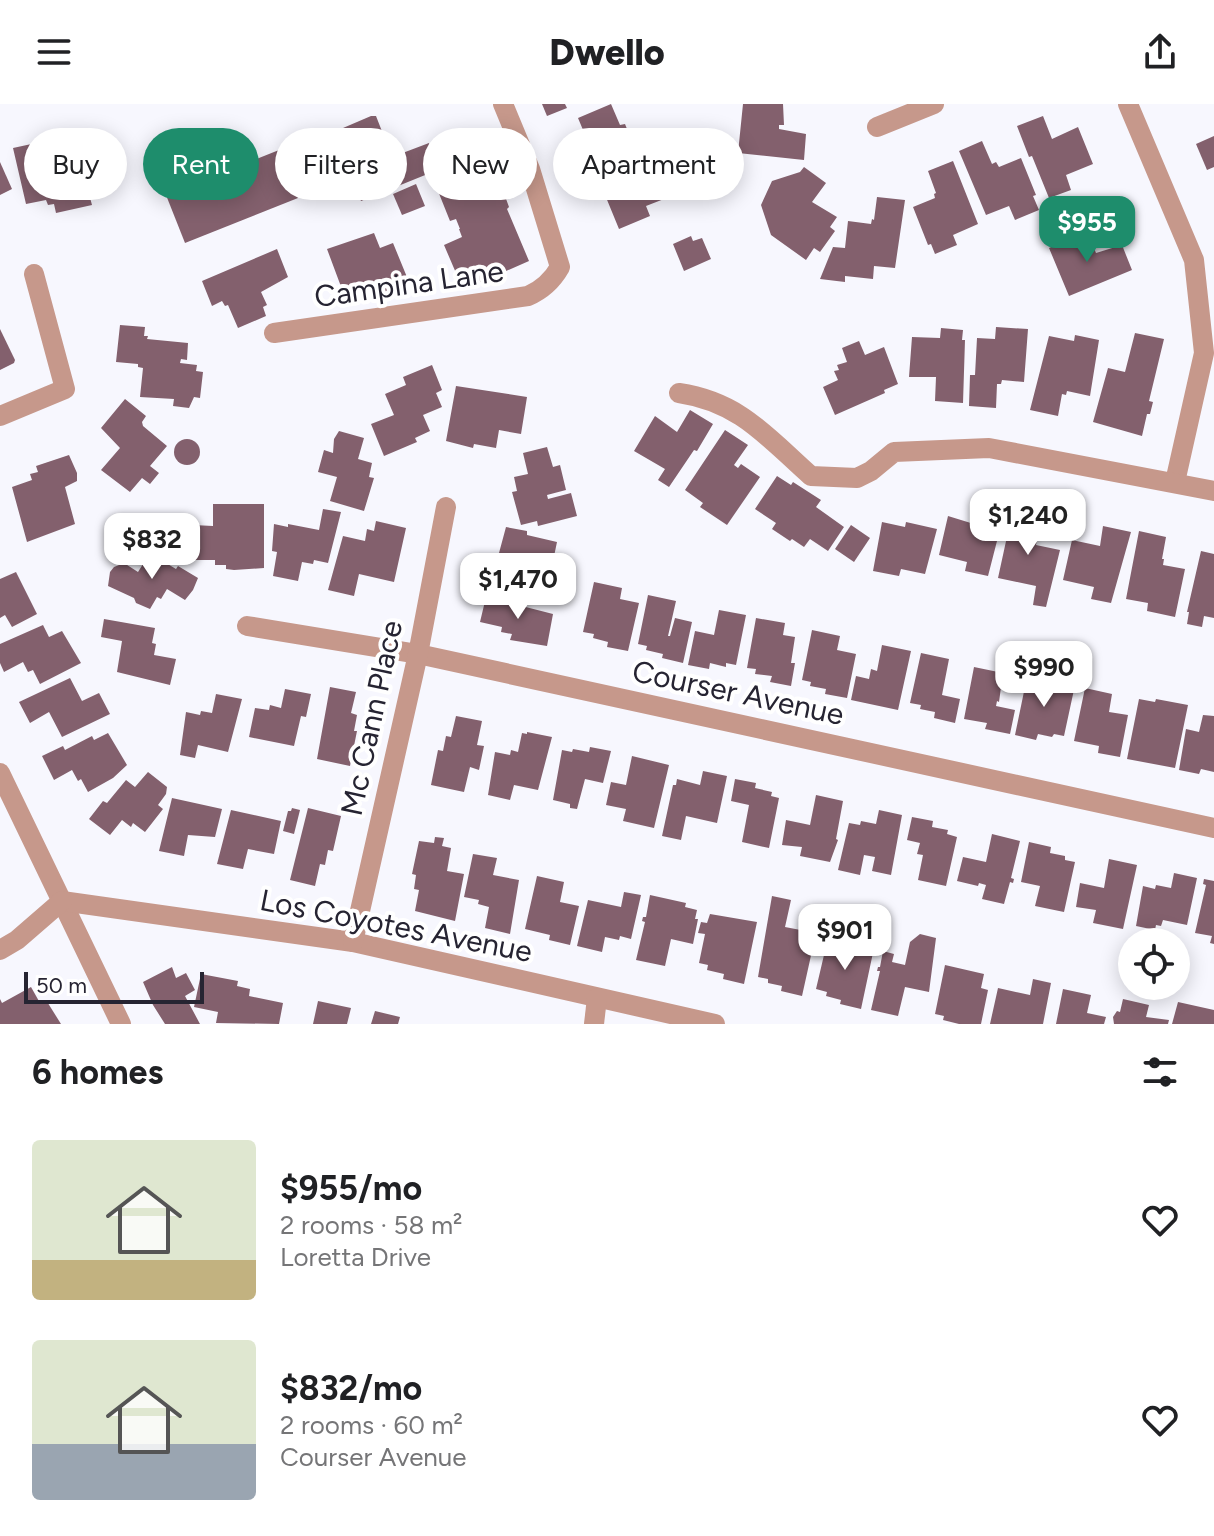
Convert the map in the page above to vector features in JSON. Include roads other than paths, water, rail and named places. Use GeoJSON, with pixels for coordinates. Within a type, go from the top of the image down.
{"type":"FeatureCollection","features":[{"type":"Feature","properties":{"kind":"street","name":"Campina Lane"},"geometry":{"type":"LineString","coordinates":[[274,333],[528,296],[554,278],[560,267],[530,169],[503,104]]}},
{"type":"Feature","properties":{"kind":"street"},"geometry":{"type":"LineString","coordinates":[[877,127],[934,104]]}},
{"type":"Feature","properties":{"kind":"street"},"geometry":{"type":"LineString","coordinates":[[1128,104],[1194,260],[1204,353],[1175,482]]}},
{"type":"Feature","properties":{"kind":"street"},"geometry":{"type":"LineString","coordinates":[[0,416],[65,389],[34,274]]}},
{"type":"Feature","properties":{"kind":"street"},"geometry":{"type":"LineString","coordinates":[[679,393],[704,396],[742,415],[811,476],[821,478],[857,478],[894,452],[989,448],[1214,491]]}},
{"type":"Feature","properties":{"kind":"street","name":"Mc Cann Place"},"geometry":{"type":"LineString","coordinates":[[353,942],[418,654],[446,507]]}},
{"type":"Feature","properties":{"kind":"street","name":"Courser Avenue"},"geometry":{"type":"LineString","coordinates":[[247,626],[418,654],[1214,828]]}},
{"type":"Feature","properties":{"kind":"street"},"geometry":{"type":"LineString","coordinates":[[0,773],[121,1024]]}},
{"type":"Feature","properties":{"kind":"street"},"geometry":{"type":"LineString","coordinates":[[0,950],[17,940],[62,901]]}},
{"type":"Feature","properties":{"kind":"street","name":"Los Coyotes Avenue"},"geometry":{"type":"LineString","coordinates":[[62,901],[353,942],[715,1024]]}},
{"type":"Feature","properties":{"kind":"street"},"geometry":{"type":"LineString","coordinates":[[594,1024],[597,998]]}}]}
